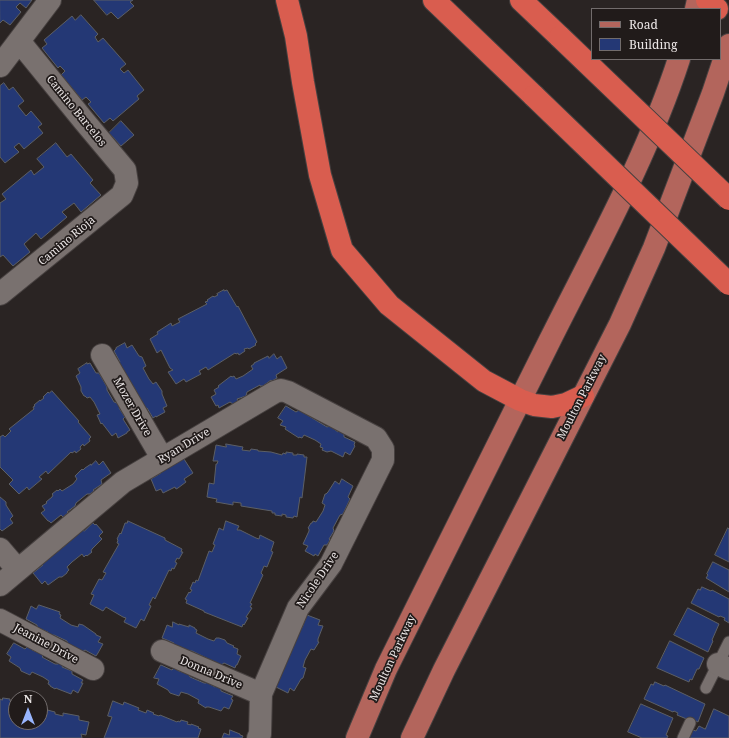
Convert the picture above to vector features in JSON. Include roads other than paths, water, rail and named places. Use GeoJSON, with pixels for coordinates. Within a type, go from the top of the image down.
{"type":"FeatureCollection","features":[{"type":"Feature","properties":{"kind":"highway"},"geometry":{"type":"LineString","coordinates":[[287,0],[296,36],[320,175],[342,250],[389,305],[484,381],[520,400],[534,405],[552,407],[566,404],[583,396]]}},
{"type":"Feature","properties":{"kind":"highway"},"geometry":{"type":"LineString","coordinates":[[434,0],[729,284]]}},
{"type":"Feature","properties":{"kind":"highway"},"geometry":{"type":"LineString","coordinates":[[521,0],[729,199]]}},
{"type":"Feature","properties":{"kind":"highway"},"geometry":{"type":"LineString","coordinates":[[707,0],[716,8]]}},
{"type":"Feature","properties":{"kind":"highway"},"geometry":{"type":"LineString","coordinates":[[721,13],[729,21]]}},
{"type":"Feature","properties":{"kind":"main road","name":"Moulton Parkway"},"geometry":{"type":"LineString","coordinates":[[412,738],[444,670],[620,324],[654,248],[713,93],[729,45]]}},
{"type":"Feature","properties":{"kind":"main road","name":"Moulton Parkway"},"geometry":{"type":"LineString","coordinates":[[357,738],[386,668],[604,233],[639,159],[671,84],[679,60]]}},
{"type":"Feature","properties":{"kind":"street"},"geometry":{"type":"LineString","coordinates":[[0,66],[50,0]]}},
{"type":"Feature","properties":{"kind":"street","name":"Camino Barcelos"},"geometry":{"type":"LineString","coordinates":[[19,41],[125,170],[128,182]]}},
{"type":"Feature","properties":{"kind":"street","name":"Camino Rioja"},"geometry":{"type":"LineString","coordinates":[[0,294],[122,195],[128,182]]}},
{"type":"Feature","properties":{"kind":"street","name":"Mozer Drive"},"geometry":{"type":"LineString","coordinates":[[102,355],[162,458]]}},
{"type":"Feature","properties":{"kind":"street","name":"Ryan Drive"},"geometry":{"type":"LineString","coordinates":[[0,585],[123,482],[275,392],[281,390],[288,392],[376,438],[383,449]]}},
{"type":"Feature","properties":{"kind":"street","name":"Nicole Drive"},"geometry":{"type":"LineString","coordinates":[[258,738],[260,734],[261,694],[298,608],[331,564],[383,460],[383,449]]}},
{"type":"Feature","properties":{"kind":"street"},"geometry":{"type":"LineString","coordinates":[[0,548],[18,570]]}},
{"type":"Feature","properties":{"kind":"street","name":"Jeanine Drive"},"geometry":{"type":"LineString","coordinates":[[0,620],[93,669]]}},
{"type":"Feature","properties":{"kind":"street","name":"Donna Drive"},"geometry":{"type":"LineString","coordinates":[[162,651],[261,694]]}},
{"type":"Feature","properties":{"kind":"lane"},"geometry":{"type":"LineString","coordinates":[[706,688],[724,666],[729,642]]}},
{"type":"Feature","properties":{"kind":"lane"},"geometry":{"type":"LineString","coordinates":[[683,738],[690,723]]}}]}
